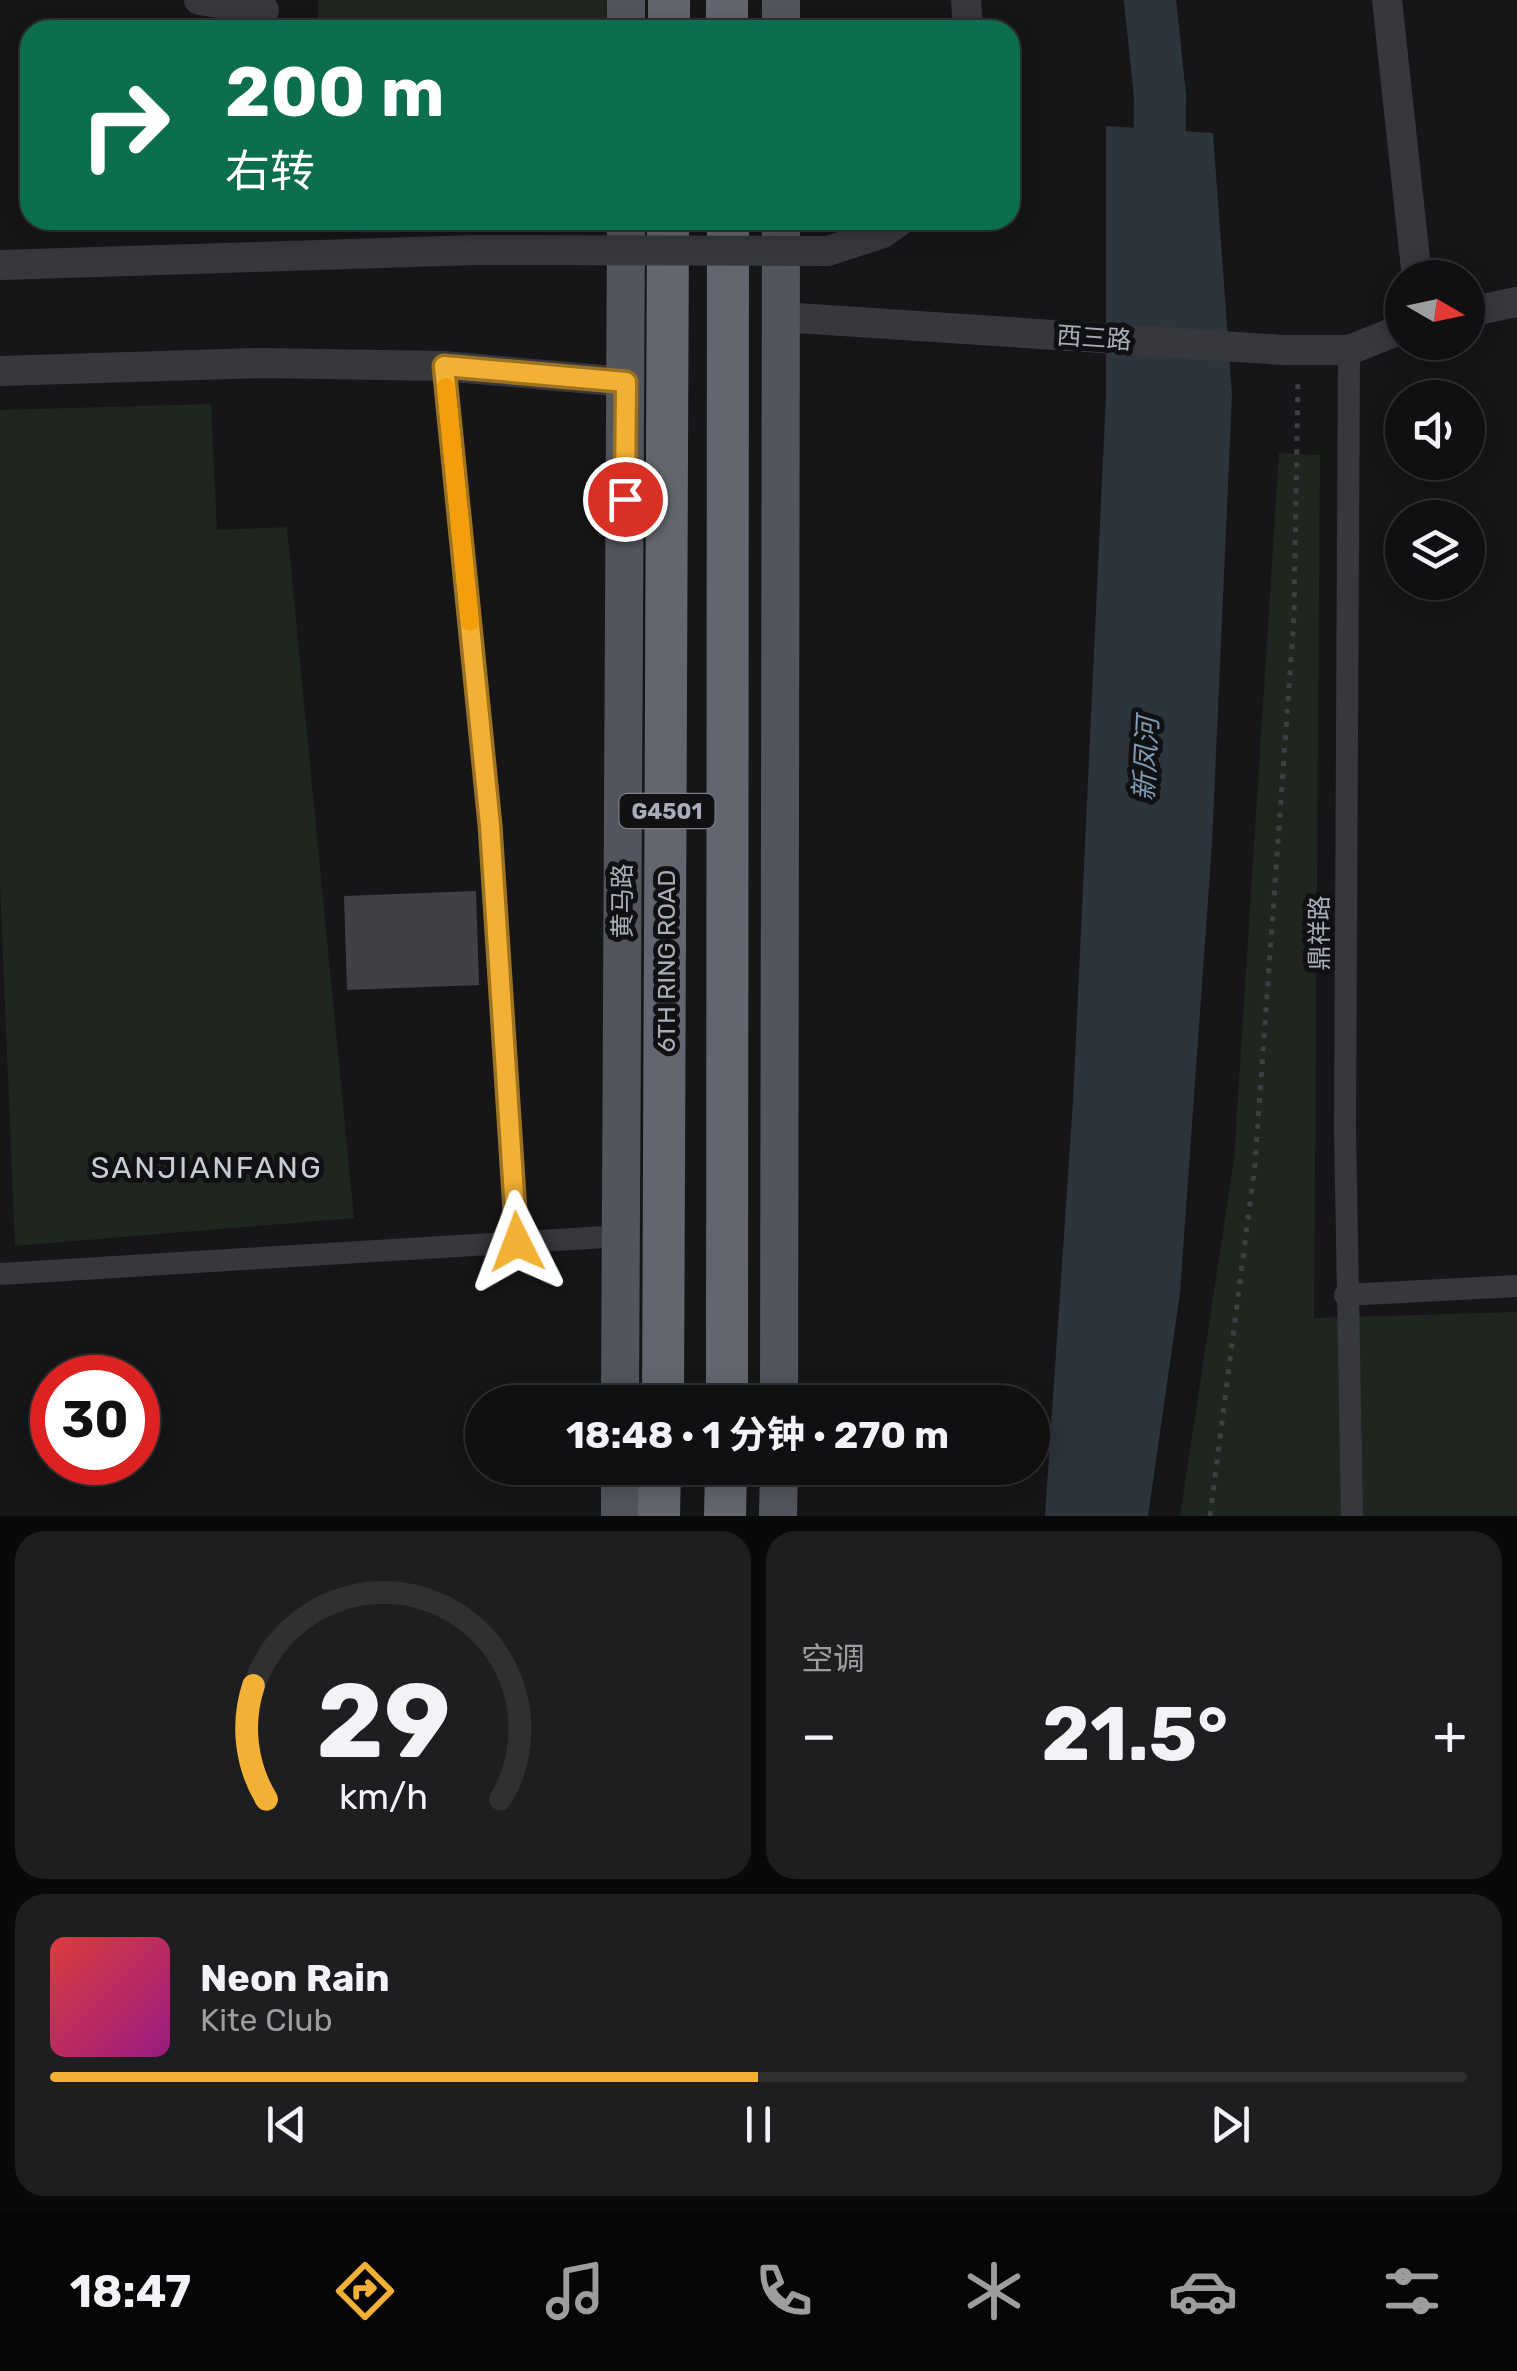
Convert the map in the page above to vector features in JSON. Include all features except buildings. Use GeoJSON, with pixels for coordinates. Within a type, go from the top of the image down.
{"type":"FeatureCollection","features":[{"type":"Feature","properties":{"kind":"highway","name":"6TH RING ROAD"},"geometry":{"type":"LineString","coordinates":[[662,1385],[668,230]]}},
{"type":"Feature","properties":{"kind":"highway","name":"G4501"},"geometry":{"type":"LineString","coordinates":[[727,1385],[728,230]]}},
{"type":"Feature","properties":{"kind":"highway"},"geometry":{"type":"LineString","coordinates":[[659,1516],[660,1485]]}},
{"type":"Feature","properties":{"kind":"highway"},"geometry":{"type":"LineString","coordinates":[[725,1516],[726,1485]]}},
{"type":"Feature","properties":{"kind":"main road","name":"黄马路"},"geometry":{"type":"LineString","coordinates":[[620,1385],[626,230]]}},
{"type":"Feature","properties":{"kind":"main road"},"geometry":{"type":"LineString","coordinates":[[780,1385],[781,230]]}},
{"type":"Feature","properties":{"kind":"main road"},"geometry":{"type":"LineString","coordinates":[[620,1485],[620,1516]]}},
{"type":"Feature","properties":{"kind":"main road"},"geometry":{"type":"LineString","coordinates":[[778,1516],[779,1485]]}},
{"type":"Feature","properties":{"kind":"street"},"geometry":{"type":"LineString","coordinates":[[198,0],[264,10]]}},
{"type":"Feature","properties":{"kind":"street"},"geometry":{"type":"LineString","coordinates":[[1387,0],[1415,260]]}},
{"type":"Feature","properties":{"kind":"street"},"geometry":{"type":"LineString","coordinates":[[0,265],[476,250],[828,251],[887,230]]}},
{"type":"Feature","properties":{"kind":"street"},"geometry":{"type":"LineString","coordinates":[[1485,309],[1517,302]]}},
{"type":"Feature","properties":{"kind":"street","name":"西三路"},"geometry":{"type":"LineString","coordinates":[[782,317],[1291,350],[1350,350],[1385,336]]}},
{"type":"Feature","properties":{"kind":"street","name":"鼎祥路"},"geometry":{"type":"LineString","coordinates":[[1350,350],[1345,1295],[1352,1516]]}},
{"type":"Feature","properties":{"kind":"street"},"geometry":{"type":"LineString","coordinates":[[0,370],[260,363],[444,366],[626,382]]}},
{"type":"Feature","properties":{"kind":"street"},"geometry":{"type":"LineString","coordinates":[[444,366],[490,825],[517,1242]]}},
{"type":"Feature","properties":{"kind":"street"},"geometry":{"type":"LineString","coordinates":[[0,1274],[620,1236]]}},
{"type":"Feature","properties":{"kind":"street"},"geometry":{"type":"LineString","coordinates":[[1345,1295],[1517,1286]]}},
{"type":"Feature","properties":{"kind":"path"},"geometry":{"type":"LineString","coordinates":[[1210,1516],[1257,1145],[1294,617],[1291,350]]}},
{"type":"Feature","properties":{"kind":"shaded area"},"geometry":{"type":"Polygon","coordinates":[[[318,0],[618,0],[619,20],[318,20],[318,0]]]}},
{"type":"Feature","properties":{"kind":"shaded area"},"geometry":{"type":"Polygon","coordinates":[[[211,404],[217,530],[287,527],[354,1218],[15,1246],[0,886],[0,410],[211,404]]]}},
{"type":"Feature","properties":{"kind":"shaded area"},"geometry":{"type":"Polygon","coordinates":[[[1279,453],[1320,455],[1314,1318],[1517,1312],[1517,1516],[1180,1516],[1234,1159],[1279,453]]]}},
{"type":"Feature","properties":{"kind":"water"},"geometry":{"type":"Polygon","coordinates":[[[1106,126],[1213,133],[1232,395],[1212,843],[1180,1293],[1148,1516],[1045,1516],[1073,1102],[1106,396],[1106,126]]]}},
{"type":"Feature","properties":{"kind":"waterway","name":"新凤河"},"geometry":{"type":"LineString","coordinates":[[1150,0],[1160,96],[1159,198]]}},
{"type":"Feature","properties":{"kind":"slow traffic"},"geometry":{"type":"LineString","coordinates":[[446,387],[470,622]]}},
{"type":"Feature","properties":{"kind":"district","name":"SANJIANFANG"},"geometry":{"type":"Point","coordinates":[207,1168]}},
{"type":"Feature","properties":{"kind":"route"},"geometry":{"type":"LineString","coordinates":[[517,1242],[490,825],[444,366],[626,382],[625,499]]}}]}
